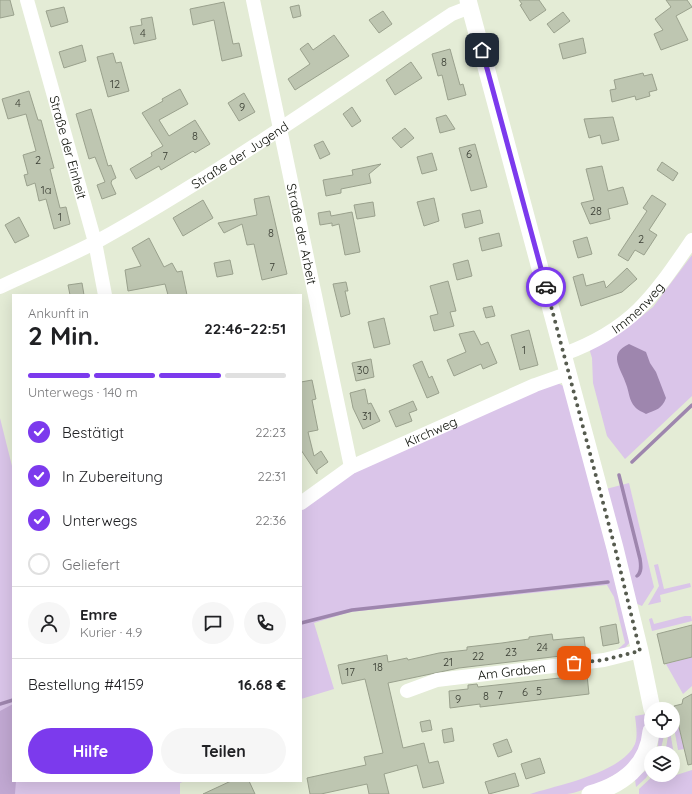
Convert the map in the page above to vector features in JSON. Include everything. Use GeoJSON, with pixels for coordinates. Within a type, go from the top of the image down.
{"type":"FeatureCollection","features":[{"type":"Feature","properties":{"kind":"main road"},"geometry":{"type":"LineString","coordinates":[[469,4],[564,354],[640,651],[651,702]]}},
{"type":"Feature","properties":{"kind":"main road"},"geometry":{"type":"LineString","coordinates":[[590,794],[611,786],[631,774],[645,757],[649,738]]}},
{"type":"Feature","properties":{"kind":"street","name":"Straße der Einheit"},"geometry":{"type":"LineString","coordinates":[[27,0],[95,242],[105,294]]}},
{"type":"Feature","properties":{"kind":"street","name":"Straße der Arbeit"},"geometry":{"type":"LineString","coordinates":[[253,0],[351,467]]}},
{"type":"Feature","properties":{"kind":"street","name":"Straße der Jugend"},"geometry":{"type":"LineString","coordinates":[[0,287],[95,242],[171,197],[281,128],[469,4]]}},
{"type":"Feature","properties":{"kind":"street","name":"Immenweg"},"geometry":{"type":"LineString","coordinates":[[564,354],[585,346],[607,334],[640,309],[658,288],[692,240]]}},
{"type":"Feature","properties":{"kind":"street","name":"Kirchweg"},"geometry":{"type":"LineString","coordinates":[[302,502],[351,467],[535,385],[568,373]]}},
{"type":"Feature","properties":{"kind":"street","name":"Am Graben"},"geometry":{"type":"LineString","coordinates":[[407,691],[437,680],[604,660],[640,651]]}},
{"type":"Feature","properties":{"kind":"shaded area"},"geometry":{"type":"Polygon","coordinates":[[[692,255],[692,396],[625,459],[607,436],[593,383],[592,358],[589,348],[632,324],[653,307],[692,255]]]}},
{"type":"Feature","properties":{"kind":"shaded area"},"geometry":{"type":"Polygon","coordinates":[[[629,344],[646,352],[666,398],[661,407],[646,414],[636,408],[631,402],[617,362],[619,352],[622,348],[629,344]]]}},
{"type":"Feature","properties":{"kind":"shaded area"},"geometry":{"type":"Polygon","coordinates":[[[556,382],[567,388],[630,642],[625,648],[617,650],[625,643],[614,597],[607,585],[350,612],[314,623],[334,689],[302,699],[302,509],[350,474],[556,382]]]}},
{"type":"Feature","properties":{"kind":"shaded area"},"geometry":{"type":"Polygon","coordinates":[[[0,418],[12,466],[12,782],[182,782],[180,783],[180,794],[0,794],[0,418]]]}},
{"type":"Feature","properties":{"kind":"shaded area"},"geometry":{"type":"Polygon","coordinates":[[[629,483],[654,587],[642,606],[635,603],[606,489],[629,483]]]}},
{"type":"Feature","properties":{"kind":"shaded area"},"geometry":{"type":"Polygon","coordinates":[[[658,564],[664,589],[690,583],[691,587],[660,595],[661,602],[648,605],[659,586],[654,565],[658,564]]]}},
{"type":"Feature","properties":{"kind":"shaded area"},"geometry":{"type":"Polygon","coordinates":[[[685,616],[691,616],[692,621],[652,631],[649,619],[652,618],[654,624],[685,616]]]}},
{"type":"Feature","properties":{"kind":"shaded area"},"geometry":{"type":"Polygon","coordinates":[[[692,657],[692,686],[683,694],[666,664],[692,657]]]}},
{"type":"Feature","properties":{"kind":"shaded area"},"geometry":{"type":"Polygon","coordinates":[[[12,705],[12,782],[16,782],[15,794],[0,794],[0,711],[12,705]]]}},
{"type":"Feature","properties":{"kind":"shaded area"},"geometry":{"type":"Polygon","coordinates":[[[644,714],[644,731],[640,749],[634,759],[622,770],[604,781],[584,790],[567,794],[530,794],[572,782],[617,763],[628,754],[635,744],[637,734],[635,716],[644,714]]]}},
{"type":"Feature","properties":{"kind":"shaded area"},"geometry":{"type":"Polygon","coordinates":[[[680,728],[685,749],[680,750],[680,746],[677,746],[676,738],[680,738],[680,728]]]}},
{"type":"Feature","properties":{"kind":"shaded area"},"geometry":{"type":"Polygon","coordinates":[[[659,738],[663,738],[662,746],[658,746],[659,738]]]}},
{"type":"Feature","properties":{"kind":"shaded area"},"geometry":{"type":"Polygon","coordinates":[[[668,738],[671,738],[672,746],[666,746],[668,738]]]}},
{"type":"Feature","properties":{"kind":"shaded area"},"geometry":{"type":"Polygon","coordinates":[[[692,770],[692,794],[639,794],[639,789],[646,782],[680,782],[680,774],[692,770]]]}},
{"type":"Feature","properties":{"kind":"shaded area"},"geometry":{"type":"Polygon","coordinates":[[[644,772],[644,780],[636,787],[635,779],[644,772]]]}},
{"type":"Feature","properties":{"kind":"building"},"geometry":{"type":"Polygon","coordinates":[[[0,0],[10,0],[14,15],[0,18],[0,0]]]}},
{"type":"Feature","properties":{"kind":"building"},"geometry":{"type":"Polygon","coordinates":[[[519,0],[539,0],[546,10],[530,21],[520,5],[522,4],[519,0]]]}},
{"type":"Feature","properties":{"kind":"building"},"geometry":{"type":"Polygon","coordinates":[[[666,0],[687,0],[692,7],[676,16],[688,40],[661,50],[654,34],[663,30],[655,19],[671,7],[666,0]]]}},
{"type":"Feature","properties":{"kind":"building"},"geometry":{"type":"Polygon","coordinates":[[[224,2],[233,44],[239,43],[242,56],[222,61],[214,20],[193,25],[190,9],[224,2]]]}},
{"type":"Feature","properties":{"kind":"building"},"geometry":{"type":"Polygon","coordinates":[[[299,5],[301,16],[293,18],[290,7],[299,5]]]}},
{"type":"Feature","properties":{"kind":"building"},"geometry":{"type":"Polygon","coordinates":[[[64,7],[68,22],[51,27],[46,11],[64,7]]]}},
{"type":"Feature","properties":{"kind":"building"},"geometry":{"type":"Polygon","coordinates":[[[383,11],[392,24],[379,33],[369,20],[383,11]]]}},
{"type":"Feature","properties":{"kind":"building"},"geometry":{"type":"Polygon","coordinates":[[[563,12],[570,21],[554,33],[547,24],[563,12]]]}},
{"type":"Feature","properties":{"kind":"building"},"geometry":{"type":"Polygon","coordinates":[[[152,17],[156,39],[134,44],[130,27],[142,25],[141,19],[152,17]]]}},
{"type":"Feature","properties":{"kind":"building"},"geometry":{"type":"Polygon","coordinates":[[[334,35],[349,56],[295,90],[288,79],[310,64],[300,49],[308,43],[313,50],[334,35]]]}},
{"type":"Feature","properties":{"kind":"building"},"geometry":{"type":"Polygon","coordinates":[[[583,38],[586,53],[563,59],[559,44],[583,38]]]}},
{"type":"Feature","properties":{"kind":"building"},"geometry":{"type":"Polygon","coordinates":[[[82,45],[86,61],[64,68],[59,52],[82,45]]]}},
{"type":"Feature","properties":{"kind":"building"},"geometry":{"type":"Polygon","coordinates":[[[450,49],[460,85],[463,84],[466,95],[448,100],[442,75],[438,76],[432,54],[450,49]]]}},
{"type":"Feature","properties":{"kind":"building"},"geometry":{"type":"Polygon","coordinates":[[[113,53],[116,63],[121,62],[129,91],[108,97],[97,57],[113,53]]]}},
{"type":"Feature","properties":{"kind":"building"},"geometry":{"type":"Polygon","coordinates":[[[411,62],[422,78],[395,95],[386,80],[411,62]]]}},
{"type":"Feature","properties":{"kind":"building"},"geometry":{"type":"Polygon","coordinates":[[[643,73],[644,76],[652,74],[657,90],[649,92],[650,96],[636,100],[635,96],[612,102],[610,90],[616,89],[614,80],[643,73]]]}},
{"type":"Feature","properties":{"kind":"building"},"geometry":{"type":"Polygon","coordinates":[[[180,89],[188,104],[159,120],[169,136],[195,120],[210,144],[195,153],[193,151],[161,170],[159,166],[136,179],[130,169],[152,156],[151,153],[163,146],[142,113],[180,89]]]}},
{"type":"Feature","properties":{"kind":"building"},"geometry":{"type":"Polygon","coordinates":[[[29,91],[38,120],[41,120],[54,168],[50,169],[60,208],[66,207],[70,224],[54,229],[46,199],[39,201],[35,183],[27,186],[24,175],[28,174],[23,155],[36,151],[26,114],[8,119],[2,99],[29,91]]]}},
{"type":"Feature","properties":{"kind":"building"},"geometry":{"type":"Polygon","coordinates":[[[244,93],[255,112],[239,121],[228,103],[244,93]]]}},
{"type":"Feature","properties":{"kind":"building"},"geometry":{"type":"Polygon","coordinates":[[[352,107],[361,121],[352,127],[343,114],[352,107]]]}},
{"type":"Feature","properties":{"kind":"building"},"geometry":{"type":"Polygon","coordinates":[[[91,109],[108,166],[111,165],[116,178],[112,180],[111,183],[116,194],[102,199],[97,185],[105,182],[95,157],[89,159],[76,114],[91,109]]]}},
{"type":"Feature","properties":{"kind":"building"},"geometry":{"type":"Polygon","coordinates":[[[446,115],[455,129],[440,133],[436,118],[446,115]]]}},
{"type":"Feature","properties":{"kind":"building"},"geometry":{"type":"Polygon","coordinates":[[[613,117],[619,140],[602,144],[600,135],[589,138],[584,119],[613,117]]]}},
{"type":"Feature","properties":{"kind":"building"},"geometry":{"type":"Polygon","coordinates":[[[405,128],[414,138],[401,148],[392,138],[405,128]]]}},
{"type":"Feature","properties":{"kind":"building"},"geometry":{"type":"Polygon","coordinates":[[[323,141],[330,154],[320,159],[314,145],[323,141]]]}},
{"type":"Feature","properties":{"kind":"building"},"geometry":{"type":"Polygon","coordinates":[[[475,144],[487,187],[471,191],[459,148],[475,144]]]}},
{"type":"Feature","properties":{"kind":"building"},"geometry":{"type":"Polygon","coordinates":[[[432,153],[437,170],[422,174],[417,157],[432,153]]]}},
{"type":"Feature","properties":{"kind":"building"},"geometry":{"type":"Polygon","coordinates":[[[662,162],[678,173],[673,181],[657,170],[662,162]]]}},
{"type":"Feature","properties":{"kind":"building"},"geometry":{"type":"Polygon","coordinates":[[[381,164],[369,174],[371,183],[341,189],[341,193],[326,196],[323,180],[353,175],[352,170],[381,164]]]}},
{"type":"Feature","properties":{"kind":"building"},"geometry":{"type":"Polygon","coordinates":[[[602,166],[608,191],[623,187],[628,204],[608,209],[610,219],[590,224],[581,203],[594,200],[586,169],[602,166]]]}},
{"type":"Feature","properties":{"kind":"building"},"geometry":{"type":"Polygon","coordinates":[[[652,195],[666,204],[649,230],[657,235],[644,255],[635,250],[628,261],[618,255],[647,211],[643,208],[652,195]]]}},
{"type":"Feature","properties":{"kind":"building"},"geometry":{"type":"Polygon","coordinates":[[[269,196],[287,274],[262,280],[254,244],[247,245],[242,224],[224,233],[218,223],[257,215],[254,199],[269,196]]]}},
{"type":"Feature","properties":{"kind":"building"},"geometry":{"type":"Polygon","coordinates":[[[434,198],[439,221],[424,226],[417,202],[434,198]]]}},
{"type":"Feature","properties":{"kind":"building"},"geometry":{"type":"Polygon","coordinates":[[[203,200],[213,218],[183,236],[173,218],[203,200]]]}},
{"type":"Feature","properties":{"kind":"building"},"geometry":{"type":"Polygon","coordinates":[[[373,202],[375,216],[357,219],[354,205],[373,202]]]}},
{"type":"Feature","properties":{"kind":"building"},"geometry":{"type":"Polygon","coordinates":[[[480,210],[483,223],[465,228],[462,214],[480,210]]]}},
{"type":"Feature","properties":{"kind":"building"},"geometry":{"type":"Polygon","coordinates":[[[330,211],[331,216],[352,212],[360,252],[345,255],[339,224],[332,226],[332,223],[320,225],[318,213],[330,211]]]}},
{"type":"Feature","properties":{"kind":"building"},"geometry":{"type":"Polygon","coordinates":[[[19,217],[29,236],[15,243],[5,225],[19,217]]]}},
{"type":"Feature","properties":{"kind":"building"},"geometry":{"type":"Polygon","coordinates":[[[499,233],[502,246],[482,251],[479,238],[499,233]]]}},
{"type":"Feature","properties":{"kind":"building"},"geometry":{"type":"Polygon","coordinates":[[[587,237],[592,254],[578,258],[573,241],[587,237]]]}},
{"type":"Feature","properties":{"kind":"building"},"geometry":{"type":"Polygon","coordinates":[[[149,238],[164,267],[172,263],[177,272],[182,271],[187,294],[168,294],[165,284],[128,291],[125,270],[141,266],[132,248],[149,238]]]}},
{"type":"Feature","properties":{"kind":"building"},"geometry":{"type":"Polygon","coordinates":[[[230,260],[233,274],[217,277],[214,263],[230,260]]]}},
{"type":"Feature","properties":{"kind":"building"},"geometry":{"type":"Polygon","coordinates":[[[468,260],[472,276],[457,280],[453,264],[468,260]]]}},
{"type":"Feature","properties":{"kind":"building"},"geometry":{"type":"Polygon","coordinates":[[[627,268],[637,279],[622,292],[581,306],[573,277],[583,274],[586,286],[604,281],[606,288],[627,268]]]}},
{"type":"Feature","properties":{"kind":"building"},"geometry":{"type":"Polygon","coordinates":[[[448,281],[456,311],[450,312],[454,326],[434,331],[430,316],[438,314],[430,286],[448,281]]]}},
{"type":"Feature","properties":{"kind":"building"},"geometry":{"type":"Polygon","coordinates":[[[346,282],[348,291],[345,291],[350,314],[341,317],[333,284],[346,282]]]}},
{"type":"Feature","properties":{"kind":"building"},"geometry":{"type":"Polygon","coordinates":[[[82,283],[84,294],[70,294],[68,285],[82,283]]]}},
{"type":"Feature","properties":{"kind":"building"},"geometry":{"type":"Polygon","coordinates":[[[492,306],[495,316],[486,318],[483,308],[492,306]]]}},
{"type":"Feature","properties":{"kind":"building"},"geometry":{"type":"Polygon","coordinates":[[[384,318],[390,344],[374,348],[368,322],[384,318]]]}},
{"type":"Feature","properties":{"kind":"building"},"geometry":{"type":"Polygon","coordinates":[[[529,330],[538,365],[520,370],[511,335],[529,330]]]}},
{"type":"Feature","properties":{"kind":"building"},"geometry":{"type":"Polygon","coordinates":[[[474,331],[481,345],[488,342],[497,363],[483,369],[481,364],[454,376],[447,360],[466,352],[459,334],[474,331]]]}},
{"type":"Feature","properties":{"kind":"building"},"geometry":{"type":"Polygon","coordinates":[[[371,359],[374,377],[356,381],[352,363],[371,359]]]}},
{"type":"Feature","properties":{"kind":"building"},"geometry":{"type":"Polygon","coordinates":[[[422,361],[429,378],[432,376],[439,393],[427,398],[413,365],[422,361]]]}},
{"type":"Feature","properties":{"kind":"building"},"geometry":{"type":"Polygon","coordinates":[[[312,380],[316,399],[312,400],[318,430],[308,432],[314,456],[321,451],[328,462],[317,470],[317,474],[302,452],[302,382],[312,380]]]}},
{"type":"Feature","properties":{"kind":"building"},"geometry":{"type":"Polygon","coordinates":[[[365,389],[368,404],[371,403],[380,421],[363,429],[353,408],[350,393],[365,389]]]}},
{"type":"Feature","properties":{"kind":"building"},"geometry":{"type":"Polygon","coordinates":[[[413,401],[417,410],[409,413],[412,421],[396,427],[389,411],[413,401]]]}},
{"type":"Feature","properties":{"kind":"building"},"geometry":{"type":"Polygon","coordinates":[[[616,624],[619,643],[603,646],[600,627],[616,624]]]}},
{"type":"Feature","properties":{"kind":"building"},"geometry":{"type":"Polygon","coordinates":[[[692,625],[692,657],[664,664],[657,634],[692,625]]]}},
{"type":"Feature","properties":{"kind":"building"},"geometry":{"type":"Polygon","coordinates":[[[552,634],[553,640],[584,637],[586,653],[459,668],[388,683],[403,748],[424,743],[429,763],[438,761],[444,783],[423,788],[417,765],[384,774],[389,794],[369,794],[367,784],[321,794],[310,794],[307,778],[366,765],[364,757],[383,753],[365,679],[342,684],[338,665],[387,655],[388,662],[407,658],[408,660],[439,653],[467,650],[467,647],[529,639],[529,637],[552,634]]]}},
{"type":"Feature","properties":{"kind":"building"},"geometry":{"type":"Polygon","coordinates":[[[587,675],[589,694],[480,707],[480,704],[450,708],[449,691],[468,689],[468,685],[477,684],[478,687],[587,675]]]}},
{"type":"Feature","properties":{"kind":"building"},"geometry":{"type":"Polygon","coordinates":[[[692,694],[692,764],[688,765],[680,731],[680,704],[682,704],[683,699],[692,694]]]}},
{"type":"Feature","properties":{"kind":"building"},"geometry":{"type":"Polygon","coordinates":[[[430,720],[432,730],[422,732],[420,722],[430,720]]]}},
{"type":"Feature","properties":{"kind":"building"},"geometry":{"type":"Polygon","coordinates":[[[452,728],[454,741],[444,743],[442,730],[452,728]]]}},
{"type":"Feature","properties":{"kind":"building"},"geometry":{"type":"Polygon","coordinates":[[[507,739],[512,752],[498,757],[493,744],[507,739]]]}},
{"type":"Feature","properties":{"kind":"building"},"geometry":{"type":"Polygon","coordinates":[[[540,758],[545,773],[526,779],[521,764],[540,758]]]}},
{"type":"Feature","properties":{"kind":"building"},"geometry":{"type":"Polygon","coordinates":[[[515,773],[519,786],[489,794],[485,782],[515,773]]]}},
{"type":"Feature","properties":{"kind":"building"},"geometry":{"type":"Polygon","coordinates":[[[229,782],[249,782],[255,794],[203,794],[229,782]]]}},
{"type":"Feature","properties":{"kind":"waterway"},"geometry":{"type":"LineString","coordinates":[[632,462],[692,405]]}},
{"type":"Feature","properties":{"kind":"waterway"},"geometry":{"type":"LineString","coordinates":[[619,475],[640,559],[641,566],[637,576]]}},
{"type":"Feature","properties":{"kind":"waterway"},"geometry":{"type":"LineString","coordinates":[[302,623],[352,610],[608,582]]}},
{"type":"Feature","properties":{"kind":"waterway"},"geometry":{"type":"LineString","coordinates":[[0,704],[12,700]]}},
{"type":"Feature","properties":{"kind":"way so far"},"geometry":{"type":"LineString","coordinates":[[546,287],[615,548],[640,651],[604,660],[574,663]]}},
{"type":"Feature","properties":{"kind":"route"},"geometry":{"type":"LineString","coordinates":[[482,50],[546,287]]}}]}
